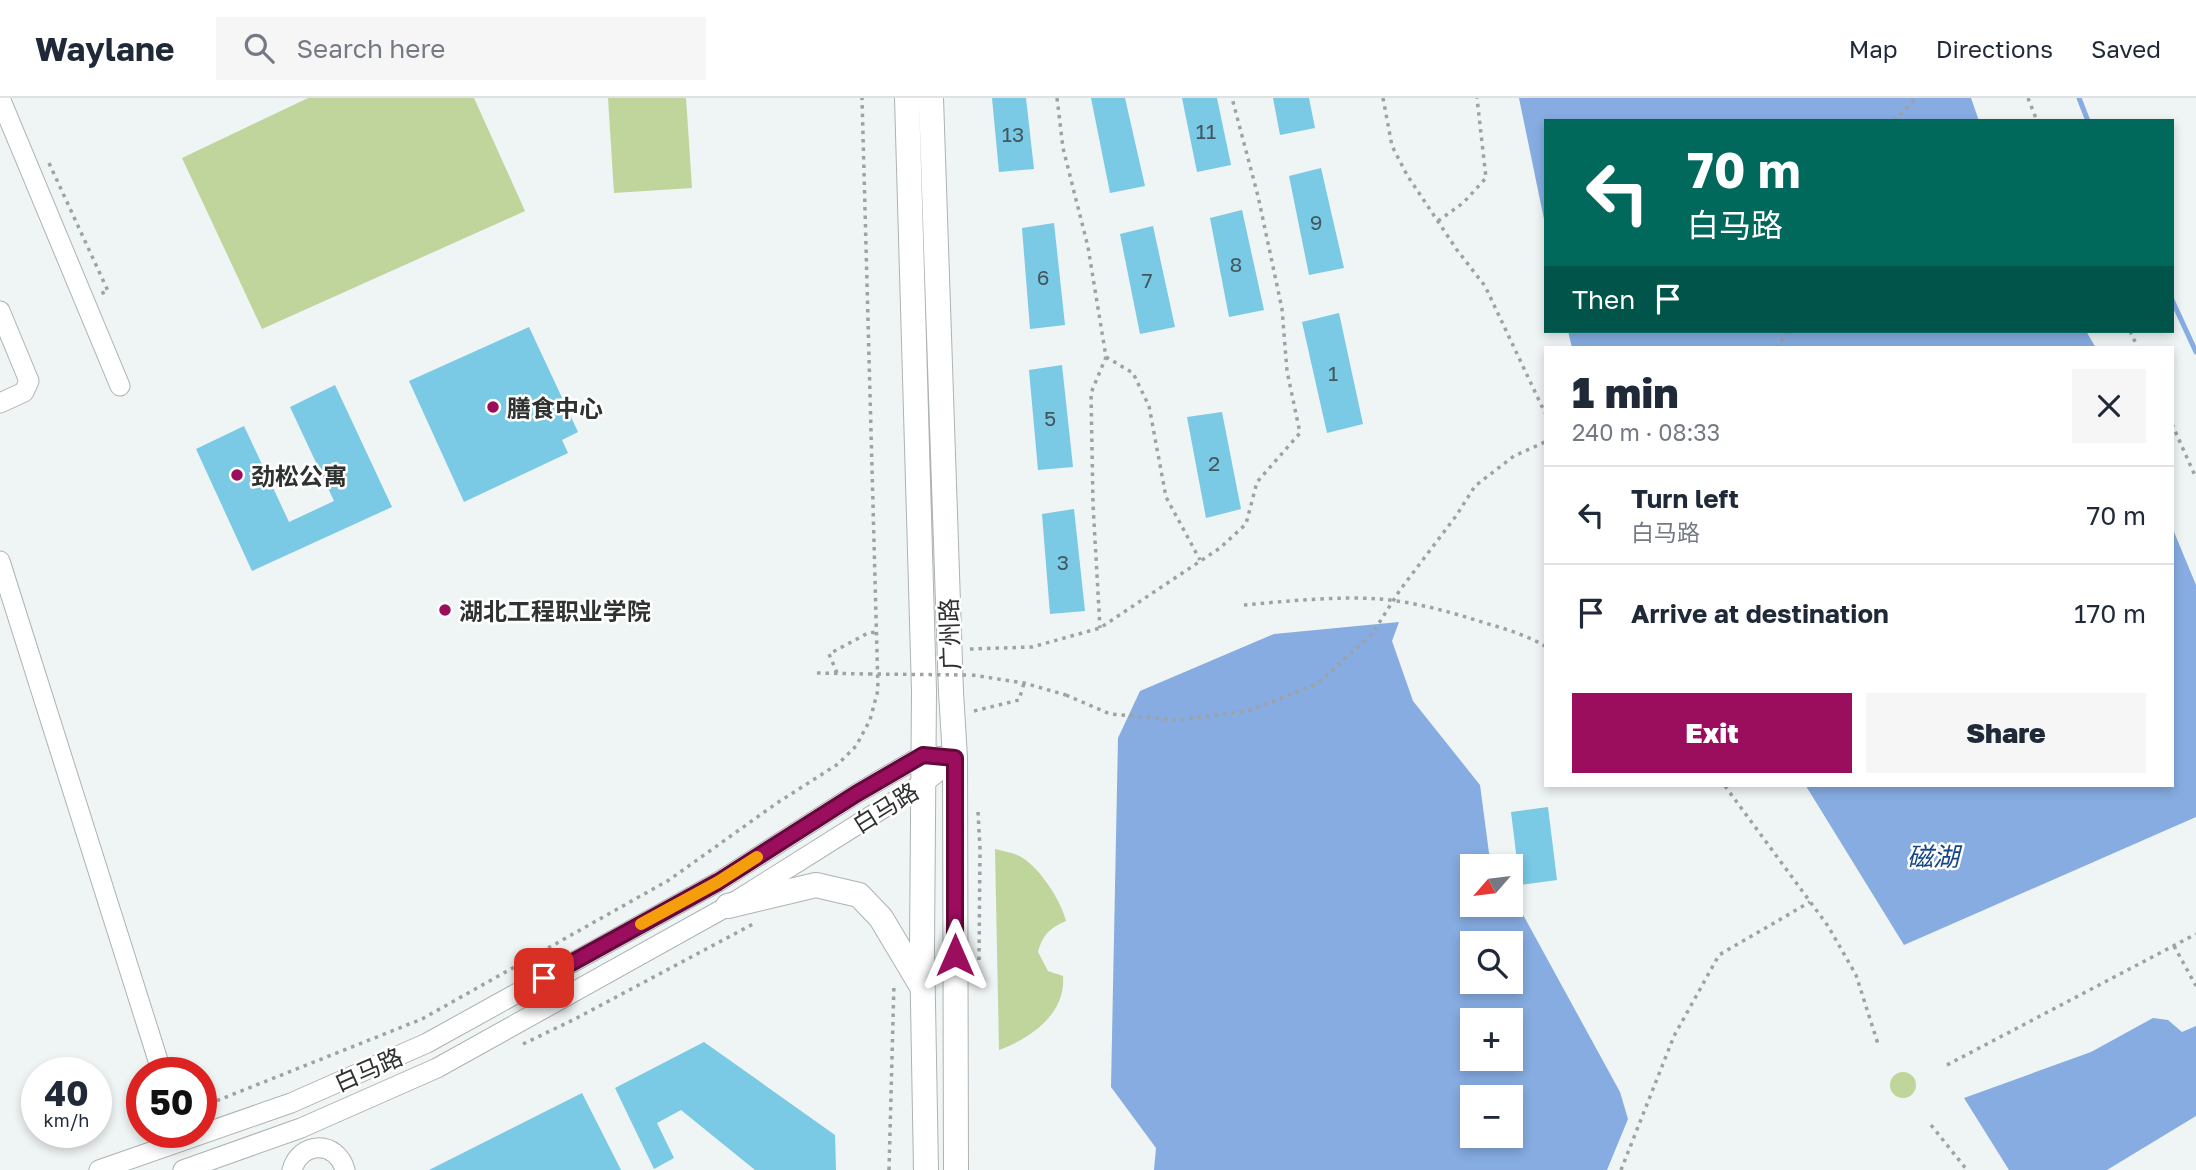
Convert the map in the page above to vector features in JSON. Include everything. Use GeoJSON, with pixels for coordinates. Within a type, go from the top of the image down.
{"type":"FeatureCollection","features":[{"type":"Feature","properties":{"kind":"main road","name":"广州路"},"geometry":{"type":"LineString","coordinates":[[907,98],[924,691],[922,988],[926,1170]]}},
{"type":"Feature","properties":{"kind":"main road","name":"广州路"},"geometry":{"type":"LineString","coordinates":[[931,98],[955,758],[956,1170]]}},
{"type":"Feature","properties":{"kind":"main road"},"geometry":{"type":"LineString","coordinates":[[728,906],[816,885],[859,895],[881,918],[922,988]]}},
{"type":"Feature","properties":{"kind":"street"},"geometry":{"type":"LineString","coordinates":[[0,98],[120,386]]}},
{"type":"Feature","properties":{"kind":"street"},"geometry":{"type":"LineString","coordinates":[[0,311],[29,381],[24,392],[0,402]]}},
{"type":"Feature","properties":{"kind":"street"},"geometry":{"type":"LineString","coordinates":[[0,561],[157,1057]]}},
{"type":"Feature","properties":{"kind":"street","name":"白马路"},"geometry":{"type":"LineString","coordinates":[[217,1126],[291,1103],[427,1043],[718,882],[856,794],[923,755],[955,758]]}},
{"type":"Feature","properties":{"kind":"street","name":"白马路"},"geometry":{"type":"LineString","coordinates":[[188,1168],[301,1128],[437,1068],[728,906],[925,782],[955,758]]}},
{"type":"Feature","properties":{"kind":"street"},"geometry":{"type":"LineString","coordinates":[[288,1164],[309,1149],[333,1143],[345,1170]]}},
{"type":"Feature","properties":{"kind":"street","name":"白马路"},"geometry":{"type":"LineString","coordinates":[[99,1170],[155,1148]]}},
{"type":"Feature","properties":{"kind":"street"},"geometry":{"type":"LineString","coordinates":[[185,1148],[188,1168]]}},
{"type":"Feature","properties":{"kind":"path"},"geometry":{"type":"LineString","coordinates":[[217,1101],[422,1019],[669,880],[838,764],[856,746],[870,720],[878,690],[862,98]]}},
{"type":"Feature","properties":{"kind":"path"},"geometry":{"type":"LineString","coordinates":[[1057,98],[1063,148],[1088,247],[1106,357],[1091,393],[1093,504],[1100,628]]}},
{"type":"Feature","properties":{"kind":"path"},"geometry":{"type":"LineString","coordinates":[[950,649],[1032,647],[1100,628],[1220,548],[1246,524],[1257,482],[1300,433],[1287,371],[1282,309],[1258,196],[1232,98]]}},
{"type":"Feature","properties":{"kind":"path"},"geometry":{"type":"LineString","coordinates":[[1383,98],[1392,146],[1407,175],[1485,285],[1544,411]]}},
{"type":"Feature","properties":{"kind":"path"},"geometry":{"type":"LineString","coordinates":[[1438,221],[1463,203],[1486,178],[1477,98]]}},
{"type":"Feature","properties":{"kind":"path"},"geometry":{"type":"LineString","coordinates":[[1896,119],[1916,98]]}},
{"type":"Feature","properties":{"kind":"path"},"geometry":{"type":"LineString","coordinates":[[2028,98],[2036,119]]}},
{"type":"Feature","properties":{"kind":"path"},"geometry":{"type":"LineString","coordinates":[[48,160],[108,290],[85,301]]}},
{"type":"Feature","properties":{"kind":"path"},"geometry":{"type":"LineString","coordinates":[[1106,357],[1133,373],[1149,406],[1166,498],[1200,561]]}},
{"type":"Feature","properties":{"kind":"path"},"geometry":{"type":"LineString","coordinates":[[2174,428],[2196,478]]}},
{"type":"Feature","properties":{"kind":"path"},"geometry":{"type":"LineString","coordinates":[[817,673],[976,676],[1024,683],[1066,695],[1110,714],[1177,720],[1248,711],[1317,684],[1372,634],[1400,590],[1456,516],[1475,486],[1514,456],[1544,442]]}},
{"type":"Feature","properties":{"kind":"path"},"geometry":{"type":"LineString","coordinates":[[1244,605],[1378,598],[1452,612],[1527,636],[1544,645]]}},
{"type":"Feature","properties":{"kind":"path"},"geometry":{"type":"LineString","coordinates":[[837,673],[829,653],[868,633],[876,632]]}},
{"type":"Feature","properties":{"kind":"path"},"geometry":{"type":"LineString","coordinates":[[971,712],[1019,700],[1024,683]]}},
{"type":"Feature","properties":{"kind":"path"},"geometry":{"type":"LineString","coordinates":[[1727,787],[1828,926],[1856,975],[1878,1044]]}},
{"type":"Feature","properties":{"kind":"path"},"geometry":{"type":"LineString","coordinates":[[1621,1170],[1674,1036],[1719,956],[1810,902]]}},
{"type":"Feature","properties":{"kind":"path"},"geometry":{"type":"LineString","coordinates":[[1947,1065],[2196,934]]}},
{"type":"Feature","properties":{"kind":"path"},"geometry":{"type":"LineString","coordinates":[[2174,946],[2196,986]]}},
{"type":"Feature","properties":{"kind":"path"},"geometry":{"type":"LineString","coordinates":[[889,1170],[894,978]]}},
{"type":"Feature","properties":{"kind":"path"},"geometry":{"type":"LineString","coordinates":[[1931,1125],[1967,1170]]}},
{"type":"Feature","properties":{"kind":"green space"},"geometry":{"type":"Polygon","coordinates":[[[308,98],[474,98],[525,211],[262,329],[182,158],[308,98]]]}},
{"type":"Feature","properties":{"kind":"green space"},"geometry":{"type":"Polygon","coordinates":[[[608,98],[686,98],[692,188],[614,193],[608,98]]]}},
{"type":"Feature","properties":{"kind":"green space"},"geometry":{"type":"Polygon","coordinates":[[[995,849],[1025,859],[1040,874],[1054,893],[1066,921],[1048,932],[1038,952],[1048,971],[1063,976],[1059,1002],[1053,1013],[1034,1031],[999,1050],[995,849]]]}},
{"type":"Feature","properties":{"kind":"green space"},"geometry":{"type":"Polygon","coordinates":[[[1903,1072],[1913,1075],[1916,1085],[1913,1095],[1903,1098],[1893,1095],[1890,1085],[1893,1075],[1903,1072]]]}},
{"type":"Feature","properties":{"kind":"water"},"geometry":{"type":"Polygon","coordinates":[[[1519,98],[1971,98],[1978,119],[1544,119],[1544,219],[1519,98]]]}},
{"type":"Feature","properties":{"kind":"water"},"geometry":{"type":"Polygon","coordinates":[[[1568,333],[2087,333],[2095,346],[1572,346],[1568,333]]]}},
{"type":"Feature","properties":{"kind":"water","name":"磁湖"},"geometry":{"type":"Polygon","coordinates":[[[2174,532],[2196,585],[2196,817],[1904,945],[1807,787],[2174,787],[2174,532]]]}},
{"type":"Feature","properties":{"kind":"water"},"geometry":{"type":"Polygon","coordinates":[[[1399,622],[1392,641],[1413,701],[1480,785],[1490,854],[1460,854],[1460,917],[1523,917],[1523,915],[1620,1092],[1628,1119],[1607,1170],[1154,1170],[1156,1148],[1111,1087],[1118,738],[1140,691],[1274,634],[1399,622]]]}},
{"type":"Feature","properties":{"kind":"water"},"geometry":{"type":"Polygon","coordinates":[[[2153,1018],[2168,1020],[2182,1032],[2196,1026],[2196,1116],[2107,1170],[2009,1170],[1964,1098],[2091,1052],[2153,1018]]]}},
{"type":"Feature","properties":{"kind":"building"},"geometry":{"type":"Polygon","coordinates":[[[992,98],[1026,98],[1034,169],[999,172],[992,98]]]}},
{"type":"Feature","properties":{"kind":"building"},"geometry":{"type":"Polygon","coordinates":[[[1091,98],[1125,98],[1145,186],[1110,193],[1091,98]]]}},
{"type":"Feature","properties":{"kind":"building"},"geometry":{"type":"Polygon","coordinates":[[[1182,98],[1217,98],[1231,165],[1197,172],[1182,98]]]}},
{"type":"Feature","properties":{"kind":"building"},"geometry":{"type":"Polygon","coordinates":[[[1273,98],[1309,98],[1315,128],[1280,135],[1273,98]]]}},
{"type":"Feature","properties":{"kind":"building"},"geometry":{"type":"Polygon","coordinates":[[[1321,168],[1344,268],[1309,275],[1289,176],[1321,168]]]}},
{"type":"Feature","properties":{"kind":"building"},"geometry":{"type":"Polygon","coordinates":[[[1242,210],[1264,310],[1229,317],[1210,218],[1242,210]]]}},
{"type":"Feature","properties":{"kind":"building"},"geometry":{"type":"Polygon","coordinates":[[[1054,223],[1065,325],[1030,329],[1022,228],[1054,223]]]}},
{"type":"Feature","properties":{"kind":"building"},"geometry":{"type":"Polygon","coordinates":[[[1153,226],[1175,327],[1140,334],[1120,234],[1153,226]]]}},
{"type":"Feature","properties":{"kind":"building"},"geometry":{"type":"Polygon","coordinates":[[[1339,313],[1363,424],[1327,433],[1302,322],[1339,313]]]}},
{"type":"Feature","properties":{"kind":"building","name":"膳食中心"},"geometry":{"type":"Polygon","coordinates":[[[529,327],[578,432],[562,440],[568,453],[464,502],[409,381],[529,327]]]}},
{"type":"Feature","properties":{"kind":"building"},"geometry":{"type":"Polygon","coordinates":[[[1062,365],[1073,467],[1038,470],[1029,370],[1062,365]]]}},
{"type":"Feature","properties":{"kind":"building","name":"劲松公寓"},"geometry":{"type":"Polygon","coordinates":[[[335,385],[392,507],[252,571],[196,449],[244,426],[289,522],[334,501],[290,407],[335,385]]]}},
{"type":"Feature","properties":{"kind":"building"},"geometry":{"type":"Polygon","coordinates":[[[1222,412],[1241,509],[1206,518],[1187,417],[1222,412]]]}},
{"type":"Feature","properties":{"kind":"building"},"geometry":{"type":"Polygon","coordinates":[[[1074,509],[1085,611],[1050,614],[1042,514],[1074,509]]]}},
{"type":"Feature","properties":{"kind":"building"},"geometry":{"type":"Polygon","coordinates":[[[1548,807],[1557,880],[1523,885],[1523,854],[1516,854],[1511,812],[1548,807]]]}},
{"type":"Feature","properties":{"kind":"building"},"geometry":{"type":"Polygon","coordinates":[[[704,1042],[835,1135],[836,1170],[755,1170],[681,1110],[657,1123],[674,1158],[654,1169],[615,1088],[704,1042]]]}},
{"type":"Feature","properties":{"kind":"building"},"geometry":{"type":"Polygon","coordinates":[[[582,1093],[621,1170],[429,1170],[582,1093]]]}},
{"type":"Feature","properties":{"kind":"waterway"},"geometry":{"type":"LineString","coordinates":[[2079,98],[2087,119]]}},
{"type":"Feature","properties":{"kind":"waterway"},"geometry":{"type":"LineString","coordinates":[[2174,304],[2196,352]]}},
{"type":"Feature","properties":{"kind":"slow traffic"},"geometry":{"type":"LineString","coordinates":[[641,924],[718,882],[757,857]]}},
{"type":"Feature","properties":{"kind":"place","name":"膳食中心"},"geometry":{"type":"Point","coordinates":[493,407]}},
{"type":"Feature","properties":{"kind":"place","name":"劲松公寓"},"geometry":{"type":"Point","coordinates":[237,475]}},
{"type":"Feature","properties":{"kind":"place","name":"湖北工程职业学院"},"geometry":{"type":"Point","coordinates":[445,610]}},
{"type":"Feature","properties":{"kind":"route"},"geometry":{"type":"LineString","coordinates":[[544,978],[718,882],[856,794],[923,755],[955,758],[955,955]]}}]}
